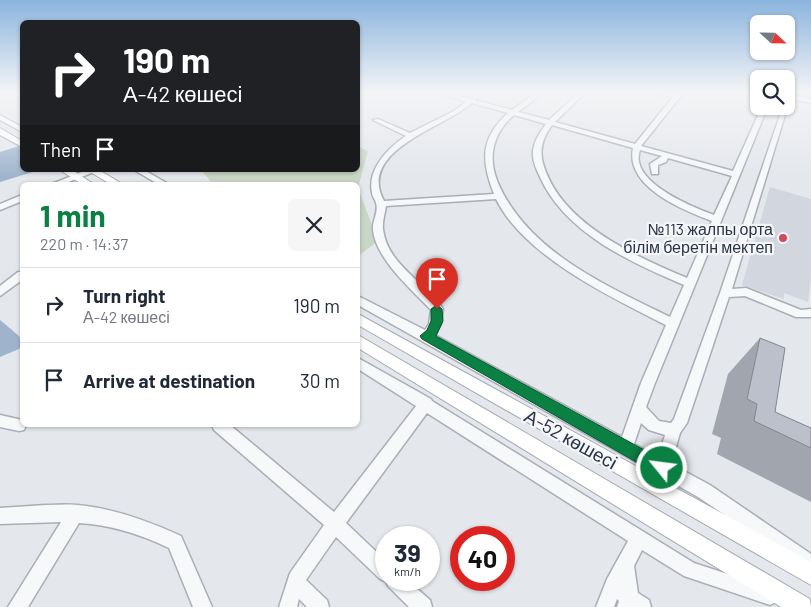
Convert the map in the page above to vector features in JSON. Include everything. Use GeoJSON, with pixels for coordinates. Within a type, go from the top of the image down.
{"type":"FeatureCollection","features":[{"type":"Feature","properties":{"kind":"main road"},"geometry":{"type":"LineString","coordinates":[[6,120],[20,129]]}},
{"type":"Feature","properties":{"kind":"main road"},"geometry":{"type":"LineString","coordinates":[[0,131],[20,143]]}},
{"type":"Feature","properties":{"kind":"main road"},"geometry":{"type":"LineString","coordinates":[[68,172],[85,182]]}},
{"type":"Feature","properties":{"kind":"main road"},"geometry":{"type":"LineString","coordinates":[[97,172],[113,182]]}},
{"type":"Feature","properties":{"kind":"main road","name":"А-52 көшесі"},"geometry":{"type":"LineString","coordinates":[[360,320],[811,574]]}},
{"type":"Feature","properties":{"kind":"main road","name":"А-52 көшесі"},"geometry":{"type":"LineString","coordinates":[[360,343],[801,606]]}},
{"type":"Feature","properties":{"kind":"street"},"geometry":{"type":"LineString","coordinates":[[377,120],[411,136]]}},
{"type":"Feature","properties":{"kind":"street"},"geometry":{"type":"LineString","coordinates":[[426,336],[432,333],[437,321],[437,309],[392,261],[378,231],[381,204],[376,194],[376,180],[379,165],[392,150],[411,136],[443,120]]}},
{"type":"Feature","properties":{"kind":"street"},"geometry":{"type":"LineString","coordinates":[[505,120],[500,125],[489,145],[488,163],[499,196],[522,228],[553,255],[615,294],[674,324]]}},
{"type":"Feature","properties":{"kind":"street"},"geometry":{"type":"LineString","coordinates":[[540,120],[735,174]]}},
{"type":"Feature","properties":{"kind":"street"},"geometry":{"type":"LineString","coordinates":[[553,120],[541,134],[536,148],[537,161],[542,177],[550,191],[579,221],[600,238],[659,271],[691,284]]}},
{"type":"Feature","properties":{"kind":"street"},"geometry":{"type":"LineString","coordinates":[[658,120],[637,147],[634,155],[639,170],[656,188],[685,207],[716,219]]}},
{"type":"Feature","properties":{"kind":"street"},"geometry":{"type":"LineString","coordinates":[[626,448],[648,383],[759,120]]}},
{"type":"Feature","properties":{"kind":"street"},"geometry":{"type":"LineString","coordinates":[[662,468],[674,430],[680,422],[725,294],[781,120]]}},
{"type":"Feature","properties":{"kind":"street"},"geometry":{"type":"LineString","coordinates":[[655,172],[654,164],[663,160],[666,155]]}},
{"type":"Feature","properties":{"kind":"street"},"geometry":{"type":"LineString","coordinates":[[64,182],[89,172]]}},
{"type":"Feature","properties":{"kind":"street"},"geometry":{"type":"LineString","coordinates":[[142,172],[160,182]]}},
{"type":"Feature","properties":{"kind":"street"},"geometry":{"type":"LineString","coordinates":[[381,204],[499,196]]}},
{"type":"Feature","properties":{"kind":"street"},"geometry":{"type":"LineString","coordinates":[[0,207],[20,199]]}},
{"type":"Feature","properties":{"kind":"street"},"geometry":{"type":"LineString","coordinates":[[0,292],[20,276]]}},
{"type":"Feature","properties":{"kind":"street"},"geometry":{"type":"LineString","coordinates":[[725,294],[746,292],[800,314],[811,313]]}},
{"type":"Feature","properties":{"kind":"street"},"geometry":{"type":"LineString","coordinates":[[360,301],[704,491],[811,564]]}},
{"type":"Feature","properties":{"kind":"street"},"geometry":{"type":"LineString","coordinates":[[360,364],[426,403],[690,570],[801,606]]}},
{"type":"Feature","properties":{"kind":"street"},"geometry":{"type":"LineString","coordinates":[[288,607],[296,579],[426,403]]}},
{"type":"Feature","properties":{"kind":"street"},"geometry":{"type":"LineString","coordinates":[[640,410],[649,423],[658,428],[674,430]]}},
{"type":"Feature","properties":{"kind":"street"},"geometry":{"type":"LineString","coordinates":[[0,420],[19,425]]}},
{"type":"Feature","properties":{"kind":"street"},"geometry":{"type":"LineString","coordinates":[[221,427],[318,507],[375,562]]}},
{"type":"Feature","properties":{"kind":"street"},"geometry":{"type":"LineString","coordinates":[[0,516],[37,512],[76,513],[151,529],[175,542],[194,590],[204,607]]}},
{"type":"Feature","properties":{"kind":"street"},"geometry":{"type":"LineString","coordinates":[[17,607],[76,513]]}},
{"type":"Feature","properties":{"kind":"street"},"geometry":{"type":"LineString","coordinates":[[605,607],[613,586],[639,539]]}},
{"type":"Feature","properties":{"kind":"street"},"geometry":{"type":"LineString","coordinates":[[625,566],[633,604]]}},
{"type":"Feature","properties":{"kind":"street"},"geometry":{"type":"LineString","coordinates":[[296,579],[301,588],[320,607]]}},
{"type":"Feature","properties":{"kind":"street"},"geometry":{"type":"LineString","coordinates":[[613,586],[633,604]]}},
{"type":"Feature","properties":{"kind":"street"},"geometry":{"type":"LineString","coordinates":[[406,591],[423,607]]}},
{"type":"Feature","properties":{"kind":"shaded area","name":"№113 жалпы орта білім беретін мектеп"},"geometry":{"type":"Polygon","coordinates":[[[770,187],[811,199],[811,278],[808,302],[784,293],[784,299],[742,285],[770,187]]]}},
{"type":"Feature","properties":{"kind":"green space"},"geometry":{"type":"Polygon","coordinates":[[[360,147],[368,151],[360,182],[211,182],[203,172],[360,172],[360,147]]]}},
{"type":"Feature","properties":{"kind":"green space"},"geometry":{"type":"Polygon","coordinates":[[[360,193],[378,241],[360,254],[360,193]]]}},
{"type":"Feature","properties":{"kind":"water"},"geometry":{"type":"Polygon","coordinates":[[[20,146],[20,172],[33,172],[0,182],[0,152],[20,146]]]}},
{"type":"Feature","properties":{"kind":"water"},"geometry":{"type":"Polygon","coordinates":[[[0,320],[19,336],[20,347],[0,357],[0,320]]]}},
{"type":"Feature","properties":{"kind":"building"},"geometry":{"type":"Polygon","coordinates":[[[760,338],[785,348],[775,412],[811,428],[811,448],[754,421],[757,404],[747,399],[760,338]]]}},
{"type":"Feature","properties":{"kind":"place","name":"№113 жалпы орта білім беретін мектеп"},"geometry":{"type":"Point","coordinates":[783,238]}},
{"type":"Feature","properties":{"kind":"route"},"geometry":{"type":"LineString","coordinates":[[437,309],[437,321],[432,333],[426,336],[662,468]]}}]}
